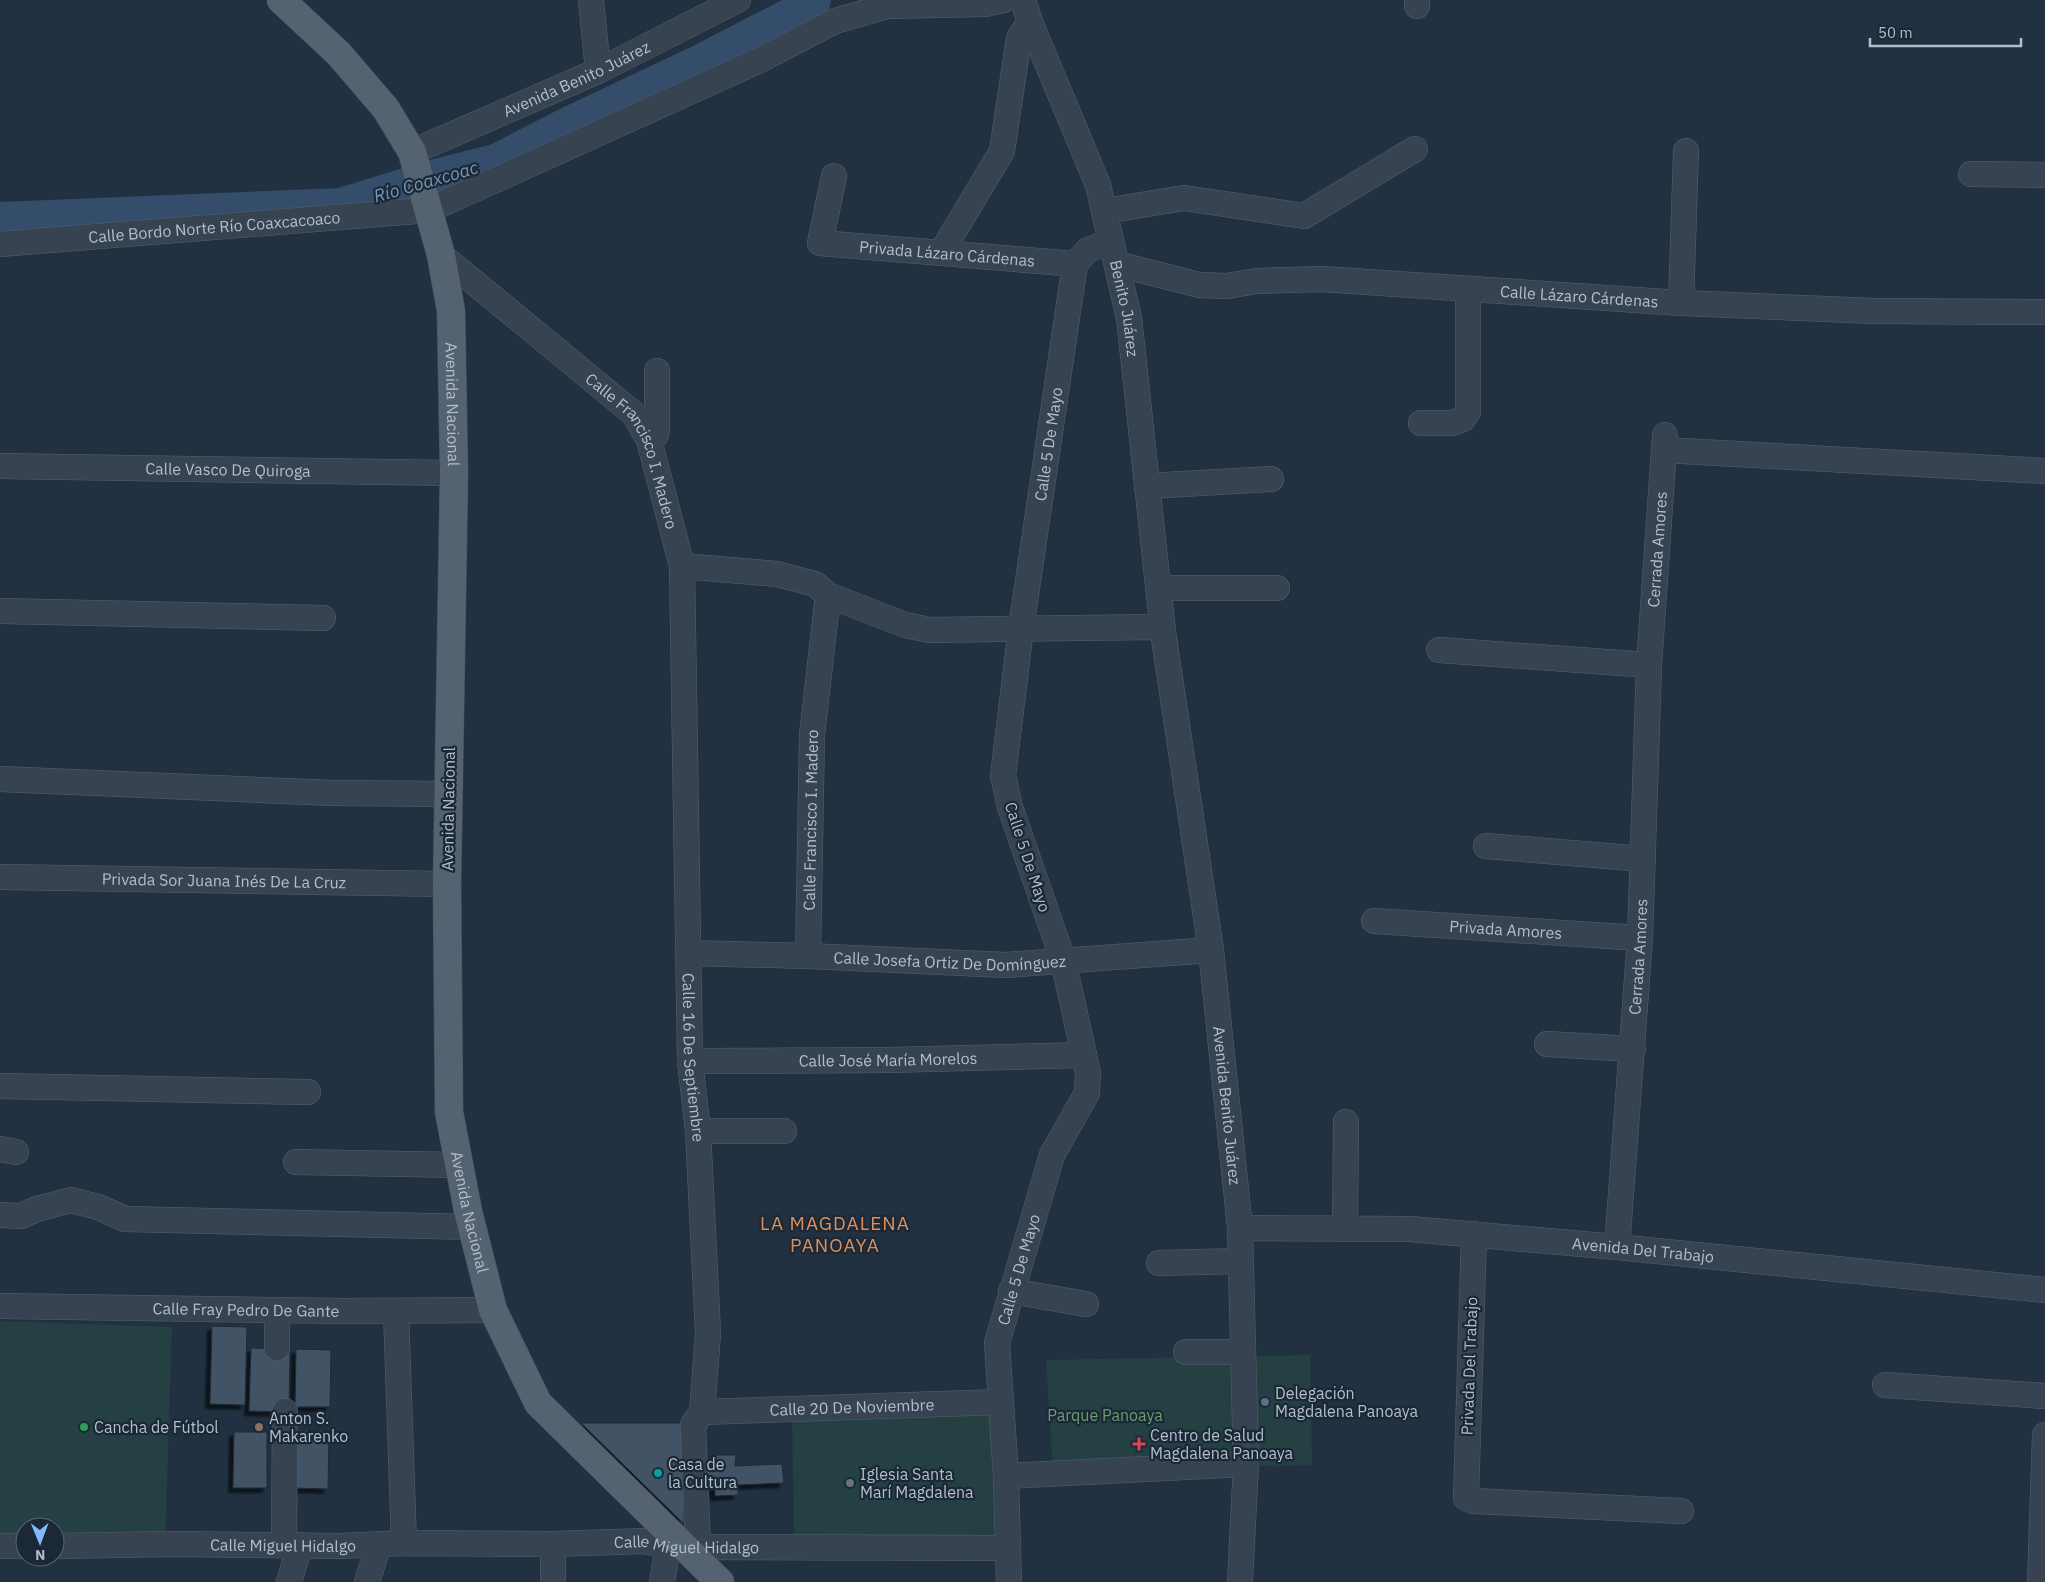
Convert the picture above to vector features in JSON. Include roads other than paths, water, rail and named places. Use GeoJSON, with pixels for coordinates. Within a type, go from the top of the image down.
{"type":"FeatureCollection","features":[{"type":"Feature","properties":{"kind":"main road","name":"Avenida Nacional"},"geometry":{"type":"LineString","coordinates":[[288,3],[340,54],[386,109],[414,158],[441,255],[451,312],[454,473],[447,884],[449,1112],[473,1227],[493,1310],[538,1403],[720,1582]]}},
{"type":"Feature","properties":{"kind":"street"},"geometry":{"type":"LineString","coordinates":[[591,0],[598,71]]}},
{"type":"Feature","properties":{"kind":"street","name":"Avenida Benito Juárez"},"geometry":{"type":"LineString","coordinates":[[414,158],[598,71],[738,0]]}},
{"type":"Feature","properties":{"kind":"street","name":"Calle Bordo Norte Río Coaxcacoaco"},"geometry":{"type":"LineString","coordinates":[[0,244],[427,203],[760,60],[835,21],[887,6],[984,4],[1003,0]]}},
{"type":"Feature","properties":{"kind":"street"},"geometry":{"type":"LineString","coordinates":[[941,253],[1002,151],[1019,38],[1027,11]]}},
{"type":"Feature","properties":{"kind":"street","name":"Benito Juárez"},"geometry":{"type":"LineString","coordinates":[[1027,11],[1098,185],[1129,318],[1162,632]]}},
{"type":"Feature","properties":{"kind":"street"},"geometry":{"type":"LineString","coordinates":[[1104,211],[1184,198],[1304,216],[1415,149]]}},
{"type":"Feature","properties":{"kind":"street"},"geometry":{"type":"LineString","coordinates":[[1681,303],[1686,151]]}},
{"type":"Feature","properties":{"kind":"street"},"geometry":{"type":"LineString","coordinates":[[1971,174],[2045,176]]}},
{"type":"Feature","properties":{"kind":"street","name":"Privada Lázaro Cárdenas"},"geometry":{"type":"LineString","coordinates":[[834,176],[820,243],[1075,264]]}},
{"type":"Feature","properties":{"kind":"street"},"geometry":{"type":"LineString","coordinates":[[1075,264],[1088,250],[1114,252]]}},
{"type":"Feature","properties":{"kind":"street","name":"Calle Lázaro Cárdenas"},"geometry":{"type":"LineString","coordinates":[[1114,252],[1198,285],[1227,286],[1257,281],[1322,279],[1681,303],[1875,311],[2045,312]]}},
{"type":"Feature","properties":{"kind":"street","name":"Calle Francisco I. Madero"},"geometry":{"type":"LineString","coordinates":[[441,255],[634,414],[649,440],[682,566]]}},
{"type":"Feature","properties":{"kind":"street","name":"Calle 5 De Mayo"},"geometry":{"type":"LineString","coordinates":[[1006,1476],[996,1343],[1052,1155],[1087,1093],[1088,1073],[1063,960],[1010,806],[1003,776],[1021,628],[1075,264]]}},
{"type":"Feature","properties":{"kind":"street"},"geometry":{"type":"LineString","coordinates":[[1421,423],[1453,423],[1463,419],[1468,412],[1468,289]]}},
{"type":"Feature","properties":{"kind":"street"},"geometry":{"type":"LineString","coordinates":[[649,440],[656,435],[657,430],[657,371]]}},
{"type":"Feature","properties":{"kind":"street","name":"Cerrada Amores"},"geometry":{"type":"LineString","coordinates":[[1617,1247],[1640,938],[1649,665],[1664,443],[2045,472]]}},
{"type":"Feature","properties":{"kind":"street","name":"Calle Vasco De Quiroga"},"geometry":{"type":"LineString","coordinates":[[0,466],[454,473]]}},
{"type":"Feature","properties":{"kind":"street"},"geometry":{"type":"LineString","coordinates":[[1147,486],[1270,479]]}},
{"type":"Feature","properties":{"kind":"street"},"geometry":{"type":"LineString","coordinates":[[682,566],[777,574],[815,584],[828,595],[905,625],[930,630],[1155,627],[1162,632]]}},
{"type":"Feature","properties":{"kind":"street","name":"Calle 16 De Septiembre"},"geometry":{"type":"LineString","coordinates":[[662,1582],[683,1547],[693,1425],[702,1412],[708,1333],[698,1131],[690,1061],[682,566]]}},
{"type":"Feature","properties":{"kind":"street"},"geometry":{"type":"LineString","coordinates":[[1158,588],[1277,588]]}},
{"type":"Feature","properties":{"kind":"street","name":"Calle Francisco I. Madero"},"geometry":{"type":"LineString","coordinates":[[808,956],[812,735],[828,595]]}},
{"type":"Feature","properties":{"kind":"street"},"geometry":{"type":"LineString","coordinates":[[0,612],[323,618]]}},
{"type":"Feature","properties":{"kind":"street","name":"Avenida Benito Juárez"},"geometry":{"type":"LineString","coordinates":[[1162,632],[1211,950],[1240,1228],[1246,1464],[1240,1582]]}},
{"type":"Feature","properties":{"kind":"street"},"geometry":{"type":"LineString","coordinates":[[1439,650],[1649,665]]}},
{"type":"Feature","properties":{"kind":"street"},"geometry":{"type":"LineString","coordinates":[[0,779],[333,793],[449,794]]}},
{"type":"Feature","properties":{"kind":"street"},"geometry":{"type":"LineString","coordinates":[[1486,846],[1643,858]]}},
{"type":"Feature","properties":{"kind":"street","name":"Privada Sor Juana Inés De La Cruz"},"geometry":{"type":"LineString","coordinates":[[0,877],[447,884]]}},
{"type":"Feature","properties":{"kind":"street","name":"Privada Amores"},"geometry":{"type":"LineString","coordinates":[[1374,921],[1640,938]]}},
{"type":"Feature","properties":{"kind":"street","name":"Calle Josefa Ortiz De Domínguez"},"geometry":{"type":"LineString","coordinates":[[689,953],[808,956],[1006,965],[1211,950]]}},
{"type":"Feature","properties":{"kind":"street"},"geometry":{"type":"LineString","coordinates":[[1547,1044],[1633,1048]]}},
{"type":"Feature","properties":{"kind":"street","name":"Calle José María Morelos"},"geometry":{"type":"LineString","coordinates":[[690,1061],[889,1060],[1084,1055]]}},
{"type":"Feature","properties":{"kind":"street"},"geometry":{"type":"LineString","coordinates":[[0,1086],[308,1092]]}},
{"type":"Feature","properties":{"kind":"street"},"geometry":{"type":"LineString","coordinates":[[1345,1229],[1346,1122]]}},
{"type":"Feature","properties":{"kind":"street"},"geometry":{"type":"LineString","coordinates":[[698,1131],[784,1131]]}},
{"type":"Feature","properties":{"kind":"street"},"geometry":{"type":"LineString","coordinates":[[296,1162],[460,1165]]}},
{"type":"Feature","properties":{"kind":"street"},"geometry":{"type":"LineString","coordinates":[[0,1216],[21,1216],[37,1208],[71,1200],[98,1207],[125,1219],[473,1227]]}},
{"type":"Feature","properties":{"kind":"street","name":"Avenida Del Trabajo"},"geometry":{"type":"LineString","coordinates":[[1240,1228],[1410,1229],[1617,1247],[2045,1290]]}},
{"type":"Feature","properties":{"kind":"street","name":"Privada Del Trabajo"},"geometry":{"type":"LineString","coordinates":[[1474,1234],[1466,1498],[1474,1501],[1681,1512]]}},
{"type":"Feature","properties":{"kind":"street"},"geometry":{"type":"LineString","coordinates":[[1159,1263],[1240,1261]]}},
{"type":"Feature","properties":{"kind":"street"},"geometry":{"type":"LineString","coordinates":[[1011,1291],[1086,1304]]}},
{"type":"Feature","properties":{"kind":"street","name":"Calle Fray Pedro De Gante"},"geometry":{"type":"LineString","coordinates":[[0,1306],[396,1311],[493,1310]]}},
{"type":"Feature","properties":{"kind":"street"},"geometry":{"type":"LineString","coordinates":[[277,1310],[277,1348]]}},
{"type":"Feature","properties":{"kind":"street"},"geometry":{"type":"LineString","coordinates":[[396,1311],[404,1543]]}},
{"type":"Feature","properties":{"kind":"street"},"geometry":{"type":"LineString","coordinates":[[1186,1352],[1243,1352]]}},
{"type":"Feature","properties":{"kind":"street"},"geometry":{"type":"LineString","coordinates":[[1885,1386],[2045,1396]]}},
{"type":"Feature","properties":{"kind":"street","name":"Calle 20 De Noviembre"},"geometry":{"type":"LineString","coordinates":[[702,1412],[1000,1402]]}},
{"type":"Feature","properties":{"kind":"street"},"geometry":{"type":"LineString","coordinates":[[285,1411],[292,1545],[289,1582]]}},
{"type":"Feature","properties":{"kind":"street"},"geometry":{"type":"LineString","coordinates":[[2040,1582],[2044,1535],[2045,1436]]}},
{"type":"Feature","properties":{"kind":"street"},"geometry":{"type":"LineString","coordinates":[[1009,1582],[1006,1476],[1246,1464]]}},
{"type":"Feature","properties":{"kind":"street","name":"Calle Miguel Hidalgo"},"geometry":{"type":"LineString","coordinates":[[65,1546],[404,1543],[553,1544],[645,1541],[683,1547],[1008,1548]]}},
{"type":"Feature","properties":{"kind":"street"},"geometry":{"type":"LineString","coordinates":[[367,1582],[379,1544]]}},
{"type":"Feature","properties":{"kind":"street"},"geometry":{"type":"LineString","coordinates":[[553,1544],[553,1582]]}},
{"type":"Feature","properties":{"kind":"street"},"geometry":{"type":"LineString","coordinates":[[0,1546],[15,1546]]}},
{"type":"Feature","properties":{"kind":"waterway","name":"Río Coaxcoac"},"geometry":{"type":"LineString","coordinates":[[0,220],[341,206],[432,178],[496,162],[570,124],[699,63],[798,12],[813,0]]}},
{"type":"Feature","properties":{"kind":"place","name":"Delegación Magdalena Panoaya"},"geometry":{"type":"Point","coordinates":[1265,1402]}},
{"type":"Feature","properties":{"kind":"place","name":"Cancha de Fútbol"},"geometry":{"type":"Point","coordinates":[84,1427]}},
{"type":"Feature","properties":{"kind":"place","name":"Anton S. Makarenko"},"geometry":{"type":"Point","coordinates":[259,1427]}},
{"type":"Feature","properties":{"kind":"place","name":"Centro de Salud Magdalena Panoaya"},"geometry":{"type":"Point","coordinates":[1139,1444]}},
{"type":"Feature","properties":{"kind":"place","name":"Casa de la Cultura"},"geometry":{"type":"Point","coordinates":[658,1473]}},
{"type":"Feature","properties":{"kind":"place","name":"Iglesia Santa Marí Magdalena"},"geometry":{"type":"Point","coordinates":[850,1483]}},
{"type":"Feature","properties":{"kind":"district","name":"LA MAGDALENA PANOAYA"},"geometry":{"type":"Point","coordinates":[835,1234]}},
{"type":"Feature","properties":{"kind":"park label","name":"Parque Panoaya"},"geometry":{"type":"Point","coordinates":[1105,1415]}}]}
